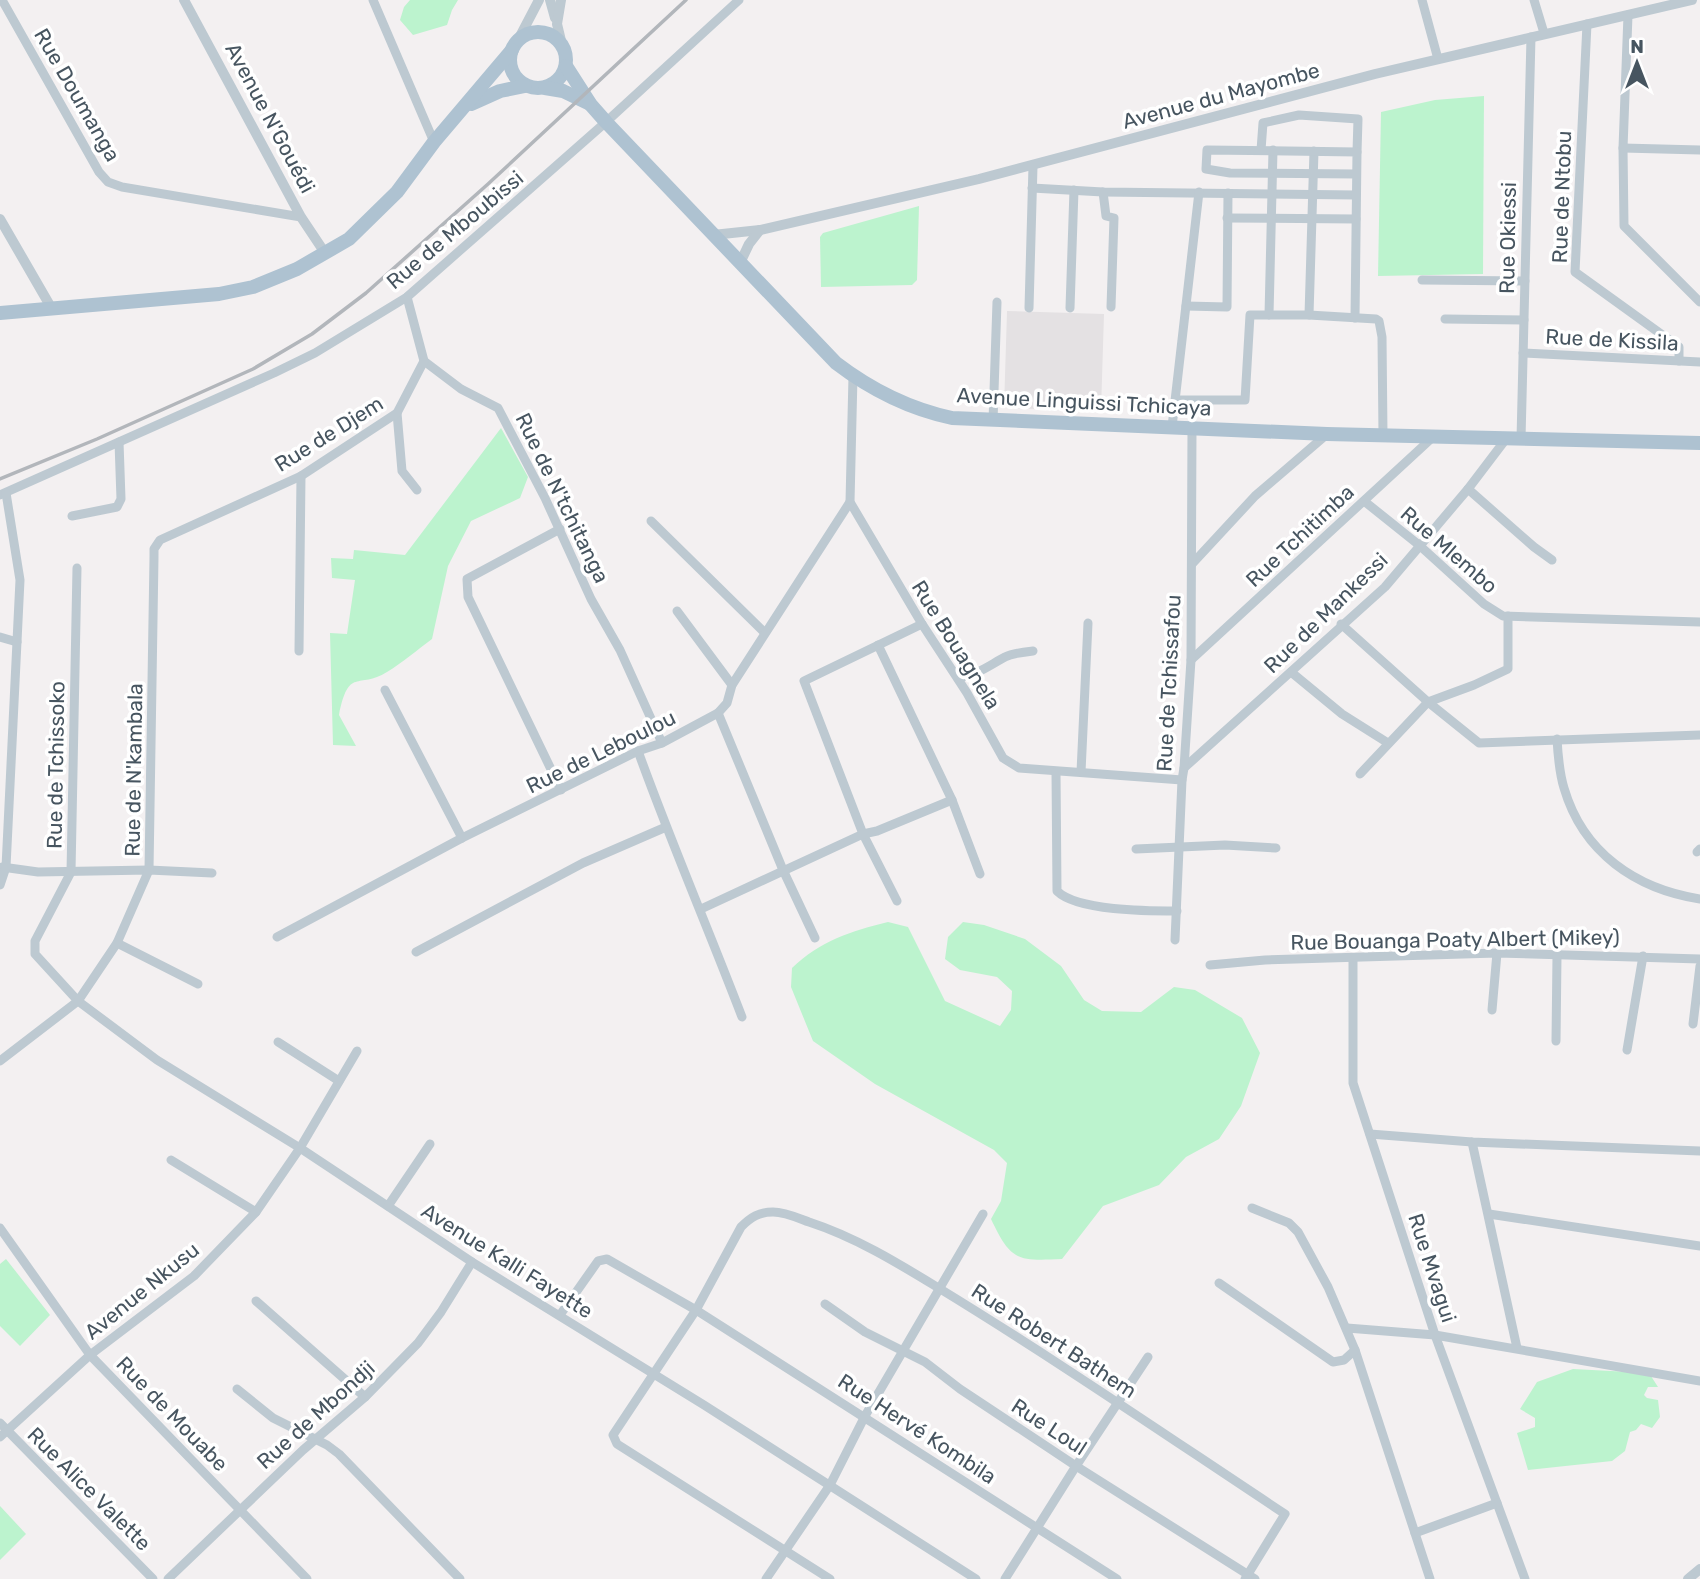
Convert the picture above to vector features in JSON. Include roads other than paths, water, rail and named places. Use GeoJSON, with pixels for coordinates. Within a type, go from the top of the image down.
{"type":"FeatureCollection","features":[{"type":"Feature","properties":{"kind":"main road"},"geometry":{"type":"LineString","coordinates":[[0,313],[219,294],[253,287],[297,269],[349,239],[397,192],[434,142],[467,107],[524,36],[544,33],[554,37],[562,45],[566,66],[562,76],[545,88]]}},
{"type":"Feature","properties":{"kind":"main road"},"geometry":{"type":"LineString","coordinates":[[514,46],[512,70],[525,86],[563,91],[591,104]]}},
{"type":"Feature","properties":{"kind":"main road","name":"Avenue Linguissi Tchicaya"},"geometry":{"type":"LineString","coordinates":[[566,66],[591,104],[607,122],[836,363],[853,376],[925,412],[952,418],[993,421],[1327,434],[1700,443]]}},
{"type":"Feature","properties":{"kind":"main road"},"geometry":{"type":"LineString","coordinates":[[467,107],[500,91],[525,86]]}},
{"type":"Feature","properties":{"kind":"street","name":"Rue Doumanga"},"geometry":{"type":"LineString","coordinates":[[2,0],[99,172],[108,182],[122,187],[301,217]]}},
{"type":"Feature","properties":{"kind":"street","name":"Avenue N'Gouédi"},"geometry":{"type":"LineString","coordinates":[[184,0],[301,217],[325,253]]}},
{"type":"Feature","properties":{"kind":"street"},"geometry":{"type":"LineString","coordinates":[[373,0],[434,142]]}},
{"type":"Feature","properties":{"kind":"street"},"geometry":{"type":"LineString","coordinates":[[533,0],[533,12]]}},
{"type":"Feature","properties":{"kind":"street"},"geometry":{"type":"LineString","coordinates":[[514,46],[539,0]]}},
{"type":"Feature","properties":{"kind":"street"},"geometry":{"type":"LineString","coordinates":[[550,0],[562,45]]}},
{"type":"Feature","properties":{"kind":"street"},"geometry":{"type":"LineString","coordinates":[[557,24],[561,0]]}},
{"type":"Feature","properties":{"kind":"street","name":"Rue de Mboubissi"},"geometry":{"type":"LineString","coordinates":[[3,494],[315,353],[407,297],[607,122],[739,0]]}},
{"type":"Feature","properties":{"kind":"street"},"geometry":{"type":"LineString","coordinates":[[1422,0],[1438,59]]}},
{"type":"Feature","properties":{"kind":"street"},"geometry":{"type":"LineString","coordinates":[[1534,0],[1544,33]]}},
{"type":"Feature","properties":{"kind":"street","name":"Avenue du Mayombe"},"geometry":{"type":"LineString","coordinates":[[713,235],[760,230],[1032,166],[1438,59],[1692,0]]}},
{"type":"Feature","properties":{"kind":"street"},"geometry":{"type":"LineString","coordinates":[[1628,15],[1623,148],[1624,226],[1700,302]]}},
{"type":"Feature","properties":{"kind":"street","name":"Rue de Ntobu"},"geometry":{"type":"LineString","coordinates":[[1587,24],[1575,272],[1679,347],[1679,361]]}},
{"type":"Feature","properties":{"kind":"street","name":"Rue Okiessi"},"geometry":{"type":"LineString","coordinates":[[1514,439],[1523,353],[1531,37]]}},
{"type":"Feature","properties":{"kind":"street"},"geometry":{"type":"LineString","coordinates":[[1261,150],[1263,123],[1299,115],[1358,119],[1355,318]]}},
{"type":"Feature","properties":{"kind":"street"},"geometry":{"type":"LineString","coordinates":[[1623,148],[1700,150]]}},
{"type":"Feature","properties":{"kind":"street"},"geometry":{"type":"LineString","coordinates":[[1356,174],[1230,173],[1206,169],[1207,150],[1357,152]]}},
{"type":"Feature","properties":{"kind":"street"},"geometry":{"type":"LineString","coordinates":[[1269,315],[1273,150]]}},
{"type":"Feature","properties":{"kind":"street"},"geometry":{"type":"LineString","coordinates":[[1309,315],[1314,151]]}},
{"type":"Feature","properties":{"kind":"street"},"geometry":{"type":"LineString","coordinates":[[1029,308],[1032,166]]}},
{"type":"Feature","properties":{"kind":"street"},"geometry":{"type":"LineString","coordinates":[[1032,188],[1102,192],[1356,195]]}},
{"type":"Feature","properties":{"kind":"street"},"geometry":{"type":"LineString","coordinates":[[1070,308],[1074,190]]}},
{"type":"Feature","properties":{"kind":"street"},"geometry":{"type":"LineString","coordinates":[[1102,192],[1106,216],[1114,218],[1111,307]]}},
{"type":"Feature","properties":{"kind":"street"},"geometry":{"type":"LineString","coordinates":[[1172,427],[1199,192]]}},
{"type":"Feature","properties":{"kind":"street"},"geometry":{"type":"LineString","coordinates":[[1186,306],[1227,307],[1228,193]]}},
{"type":"Feature","properties":{"kind":"street"},"geometry":{"type":"LineString","coordinates":[[1227,218],[1356,219]]}},
{"type":"Feature","properties":{"kind":"street"},"geometry":{"type":"LineString","coordinates":[[0,219],[52,309]]}},
{"type":"Feature","properties":{"kind":"street"},"geometry":{"type":"LineString","coordinates":[[740,263],[749,243],[760,230]]}},
{"type":"Feature","properties":{"kind":"street"},"geometry":{"type":"LineString","coordinates":[[1422,280],[1525,281]]}},
{"type":"Feature","properties":{"kind":"street"},"geometry":{"type":"LineString","coordinates":[[407,297],[424,361]]}},
{"type":"Feature","properties":{"kind":"street"},"geometry":{"type":"LineString","coordinates":[[993,421],[997,302]]}},
{"type":"Feature","properties":{"kind":"street"},"geometry":{"type":"LineString","coordinates":[[1176,400],[1245,400],[1250,315],[1376,319],[1380,325],[1383,435]]}},
{"type":"Feature","properties":{"kind":"street"},"geometry":{"type":"LineString","coordinates":[[1445,319],[1524,320]]}},
{"type":"Feature","properties":{"kind":"street","name":"Rue de Kissila"},"geometry":{"type":"LineString","coordinates":[[1523,353],[1700,362]]}},
{"type":"Feature","properties":{"kind":"street","name":"Rue de Djem"},"geometry":{"type":"LineString","coordinates":[[154,549],[160,540],[301,476],[397,413],[424,361]]}},
{"type":"Feature","properties":{"kind":"street","name":"Rue de N'tchitanga"},"geometry":{"type":"LineString","coordinates":[[424,361],[461,389],[499,408],[592,599],[620,650],[662,743]]}},
{"type":"Feature","properties":{"kind":"street"},"geometry":{"type":"LineString","coordinates":[[815,938],[783,870],[718,713],[727,703],[732,685],[764,632],[850,502],[853,376]]}},
{"type":"Feature","properties":{"kind":"street"},"geometry":{"type":"LineString","coordinates":[[397,413],[402,471],[417,490]]}},
{"type":"Feature","properties":{"kind":"street","name":"Rue de Tchissafou"},"geometry":{"type":"LineString","coordinates":[[1175,940],[1182,780],[1191,660],[1192,428]]}},
{"type":"Feature","properties":{"kind":"street"},"geometry":{"type":"LineString","coordinates":[[1192,565],[1255,496],[1327,434]]}},
{"type":"Feature","properties":{"kind":"street","name":"Rue Tchitimba"},"geometry":{"type":"LineString","coordinates":[[1191,660],[1433,437]]}},
{"type":"Feature","properties":{"kind":"street","name":"Rue de Mankessi"},"geometry":{"type":"LineString","coordinates":[[1184,768],[1385,587],[1514,439]]}},
{"type":"Feature","properties":{"kind":"street"},"geometry":{"type":"LineString","coordinates":[[72,516],[117,507],[119,504],[119,442]]}},
{"type":"Feature","properties":{"kind":"street"},"geometry":{"type":"LineString","coordinates":[[299,651],[301,476]]}},
{"type":"Feature","properties":{"kind":"street"},"geometry":{"type":"LineString","coordinates":[[1468,489],[1534,547],[1552,559]]}},
{"type":"Feature","properties":{"kind":"street"},"geometry":{"type":"LineString","coordinates":[[0,886],[20,580],[3,494]]}},
{"type":"Feature","properties":{"kind":"street","name":"Rue Mlembo"},"geometry":{"type":"LineString","coordinates":[[1364,501],[1496,613],[1508,616],[1700,622]]}},
{"type":"Feature","properties":{"kind":"street","name":"Rue Bouagnela"},"geometry":{"type":"LineString","coordinates":[[850,502],[922,624],[958,678],[1003,758],[1019,768],[1182,780]]}},
{"type":"Feature","properties":{"kind":"street"},"geometry":{"type":"LineString","coordinates":[[651,521],[764,632]]}},
{"type":"Feature","properties":{"kind":"street"},"geometry":{"type":"LineString","coordinates":[[560,529],[467,579],[468,597],[561,790]]}},
{"type":"Feature","properties":{"kind":"street","name":"Rue de N'kambala"},"geometry":{"type":"LineString","coordinates":[[0,1061],[78,1001],[117,943],[149,870],[154,549]]}},
{"type":"Feature","properties":{"kind":"street","name":"Rue de Tchissoko"},"geometry":{"type":"LineString","coordinates":[[36,954],[35,941],[71,872],[77,568]]}},
{"type":"Feature","properties":{"kind":"street"},"geometry":{"type":"LineString","coordinates":[[677,611],[732,685]]}},
{"type":"Feature","properties":{"kind":"street"},"geometry":{"type":"LineString","coordinates":[[1360,774],[1428,702],[1508,669],[1508,616]]}},
{"type":"Feature","properties":{"kind":"street"},"geometry":{"type":"LineString","coordinates":[[1081,772],[1087,623]]}},
{"type":"Feature","properties":{"kind":"street"},"geometry":{"type":"LineString","coordinates":[[897,901],[863,834],[804,681],[922,624]]}},
{"type":"Feature","properties":{"kind":"street"},"geometry":{"type":"LineString","coordinates":[[1341,624],[1428,702],[1479,743],[1700,735]]}},
{"type":"Feature","properties":{"kind":"street"},"geometry":{"type":"LineString","coordinates":[[0,637],[17,642]]}},
{"type":"Feature","properties":{"kind":"street"},"geometry":{"type":"LineString","coordinates":[[878,645],[952,800],[980,874]]}},
{"type":"Feature","properties":{"kind":"street"},"geometry":{"type":"LineString","coordinates":[[958,678],[974,675],[1007,656],[1033,651]]}},
{"type":"Feature","properties":{"kind":"street"},"geometry":{"type":"LineString","coordinates":[[1291,672],[1342,714],[1388,743]]}},
{"type":"Feature","properties":{"kind":"street"},"geometry":{"type":"LineString","coordinates":[[385,690],[462,838]]}},
{"type":"Feature","properties":{"kind":"street","name":"Rue de Leboulou"},"geometry":{"type":"LineString","coordinates":[[277,937],[462,838],[638,751],[662,743],[718,713]]}},
{"type":"Feature","properties":{"kind":"street"},"geometry":{"type":"LineString","coordinates":[[1558,739],[1564,789],[1576,818],[1601,852],[1644,884],[1673,895],[1700,898]]}},
{"type":"Feature","properties":{"kind":"street"},"geometry":{"type":"LineString","coordinates":[[638,751],[742,1017]]}},
{"type":"Feature","properties":{"kind":"street"},"geometry":{"type":"LineString","coordinates":[[1056,772],[1057,891],[1068,898],[1120,910],[1177,911]]}},
{"type":"Feature","properties":{"kind":"street"},"geometry":{"type":"LineString","coordinates":[[701,909],[863,834],[877,831],[952,800]]}},
{"type":"Feature","properties":{"kind":"street"},"geometry":{"type":"LineString","coordinates":[[416,952],[583,863],[666,827]]}},
{"type":"Feature","properties":{"kind":"street"},"geometry":{"type":"LineString","coordinates":[[1136,849],[1225,845],[1276,848]]}},
{"type":"Feature","properties":{"kind":"street"},"geometry":{"type":"LineString","coordinates":[[3,867],[38,872],[149,870],[212,873]]}},
{"type":"Feature","properties":{"kind":"street"},"geometry":{"type":"LineString","coordinates":[[117,943],[198,984]]}},
{"type":"Feature","properties":{"kind":"street"},"geometry":{"type":"LineString","coordinates":[[1492,1010],[1497,953]]}},
{"type":"Feature","properties":{"kind":"street","name":"Rue Bouanga Poaty Albert (Mikey)"},"geometry":{"type":"LineString","coordinates":[[1210,965],[1265,960],[1497,953],[1558,957],[1700,958]]}},
{"type":"Feature","properties":{"kind":"street","name":"Avenue Kalli Fayette"},"geometry":{"type":"LineString","coordinates":[[36,954],[78,1001],[157,1060],[300,1148],[472,1262],[976,1579]]}},
{"type":"Feature","properties":{"kind":"street"},"geometry":{"type":"LineString","coordinates":[[1627,1050],[1643,956]]}},
{"type":"Feature","properties":{"kind":"street"},"geometry":{"type":"LineString","coordinates":[[1556,1041],[1558,957]]}},
{"type":"Feature","properties":{"kind":"street","name":"Rue Mvagui"},"geometry":{"type":"LineString","coordinates":[[1353,959],[1353,1083],[1435,1335],[1525,1579]]}},
{"type":"Feature","properties":{"kind":"street"},"geometry":{"type":"LineString","coordinates":[[1693,1024],[1700,966]]}},
{"type":"Feature","properties":{"kind":"street"},"geometry":{"type":"LineString","coordinates":[[278,1042],[339,1081]]}},
{"type":"Feature","properties":{"kind":"street","name":"Avenue Nkusu"},"geometry":{"type":"LineString","coordinates":[[2,1430],[90,1355],[194,1276],[257,1212],[300,1148],[357,1051]]}},
{"type":"Feature","properties":{"kind":"street"},"geometry":{"type":"LineString","coordinates":[[1370,1133],[1472,1142],[1700,1151]]}},
{"type":"Feature","properties":{"kind":"street"},"geometry":{"type":"LineString","coordinates":[[1472,1142],[1517,1348]]}},
{"type":"Feature","properties":{"kind":"street"},"geometry":{"type":"LineString","coordinates":[[388,1206],[430,1144]]}},
{"type":"Feature","properties":{"kind":"street"},"geometry":{"type":"LineString","coordinates":[[171,1160],[257,1212]]}},
{"type":"Feature","properties":{"kind":"street"},"geometry":{"type":"LineString","coordinates":[[1252,1208],[1279,1217],[1298,1232],[1328,1287],[1347,1328],[1430,1579]]}},
{"type":"Feature","properties":{"kind":"street","name":"Rue Robert Bathem"},"geometry":{"type":"LineString","coordinates":[[696,1310],[741,1227],[751,1217],[775,1212],[835,1230],[883,1254],[1001,1326],[1285,1514],[1249,1577]]}},
{"type":"Feature","properties":{"kind":"street"},"geometry":{"type":"LineString","coordinates":[[766,1579],[830,1485],[866,1416],[983,1214]]}},
{"type":"Feature","properties":{"kind":"street"},"geometry":{"type":"LineString","coordinates":[[1489,1214],[1700,1246]]}},
{"type":"Feature","properties":{"kind":"street","name":"Rue de Mouabe"},"geometry":{"type":"LineString","coordinates":[[0,1228],[90,1355],[306,1579]]}},
{"type":"Feature","properties":{"kind":"street","name":"Rue Hervé Kombila"},"geometry":{"type":"LineString","coordinates":[[560,1315],[598,1261],[604,1258],[626,1268],[866,1416],[1117,1579]]}},
{"type":"Feature","properties":{"kind":"street","name":"Rue de Mbondji"},"geometry":{"type":"LineString","coordinates":[[168,1579],[315,1439],[365,1397],[418,1343],[472,1262]]}},
{"type":"Feature","properties":{"kind":"street"},"geometry":{"type":"LineString","coordinates":[[1219,1283],[1333,1362],[1340,1362],[1354,1350]]}},
{"type":"Feature","properties":{"kind":"street"},"geometry":{"type":"LineString","coordinates":[[256,1301],[365,1397]]}},
{"type":"Feature","properties":{"kind":"street","name":"Rue Loul"},"geometry":{"type":"LineString","coordinates":[[825,1304],[865,1332],[925,1362],[960,1389],[1249,1577]]}},
{"type":"Feature","properties":{"kind":"street"},"geometry":{"type":"LineString","coordinates":[[696,1310],[613,1434],[617,1444],[830,1579]]}},
{"type":"Feature","properties":{"kind":"street"},"geometry":{"type":"LineString","coordinates":[[1347,1328],[1435,1335],[1700,1381]]}},
{"type":"Feature","properties":{"kind":"street"},"geometry":{"type":"LineString","coordinates":[[1005,1579],[1148,1357]]}},
{"type":"Feature","properties":{"kind":"street"},"geometry":{"type":"LineString","coordinates":[[237,1389],[273,1418],[339,1454],[460,1579]]}},
{"type":"Feature","properties":{"kind":"street","name":"Rue Alice Valette"},"geometry":{"type":"LineString","coordinates":[[2,1430],[153,1579]]}},
{"type":"Feature","properties":{"kind":"street"},"geometry":{"type":"LineString","coordinates":[[1415,1533],[1497,1503]]}},
{"type":"Feature","properties":{"kind":"street"},"geometry":{"type":"LineString","coordinates":[[1688,1579],[1700,1569]]}},
{"type":"Feature","properties":{"kind":"railway"},"geometry":{"type":"LineString","coordinates":[[0,479],[253,369],[312,334],[366,293],[686,0]]}}]}
